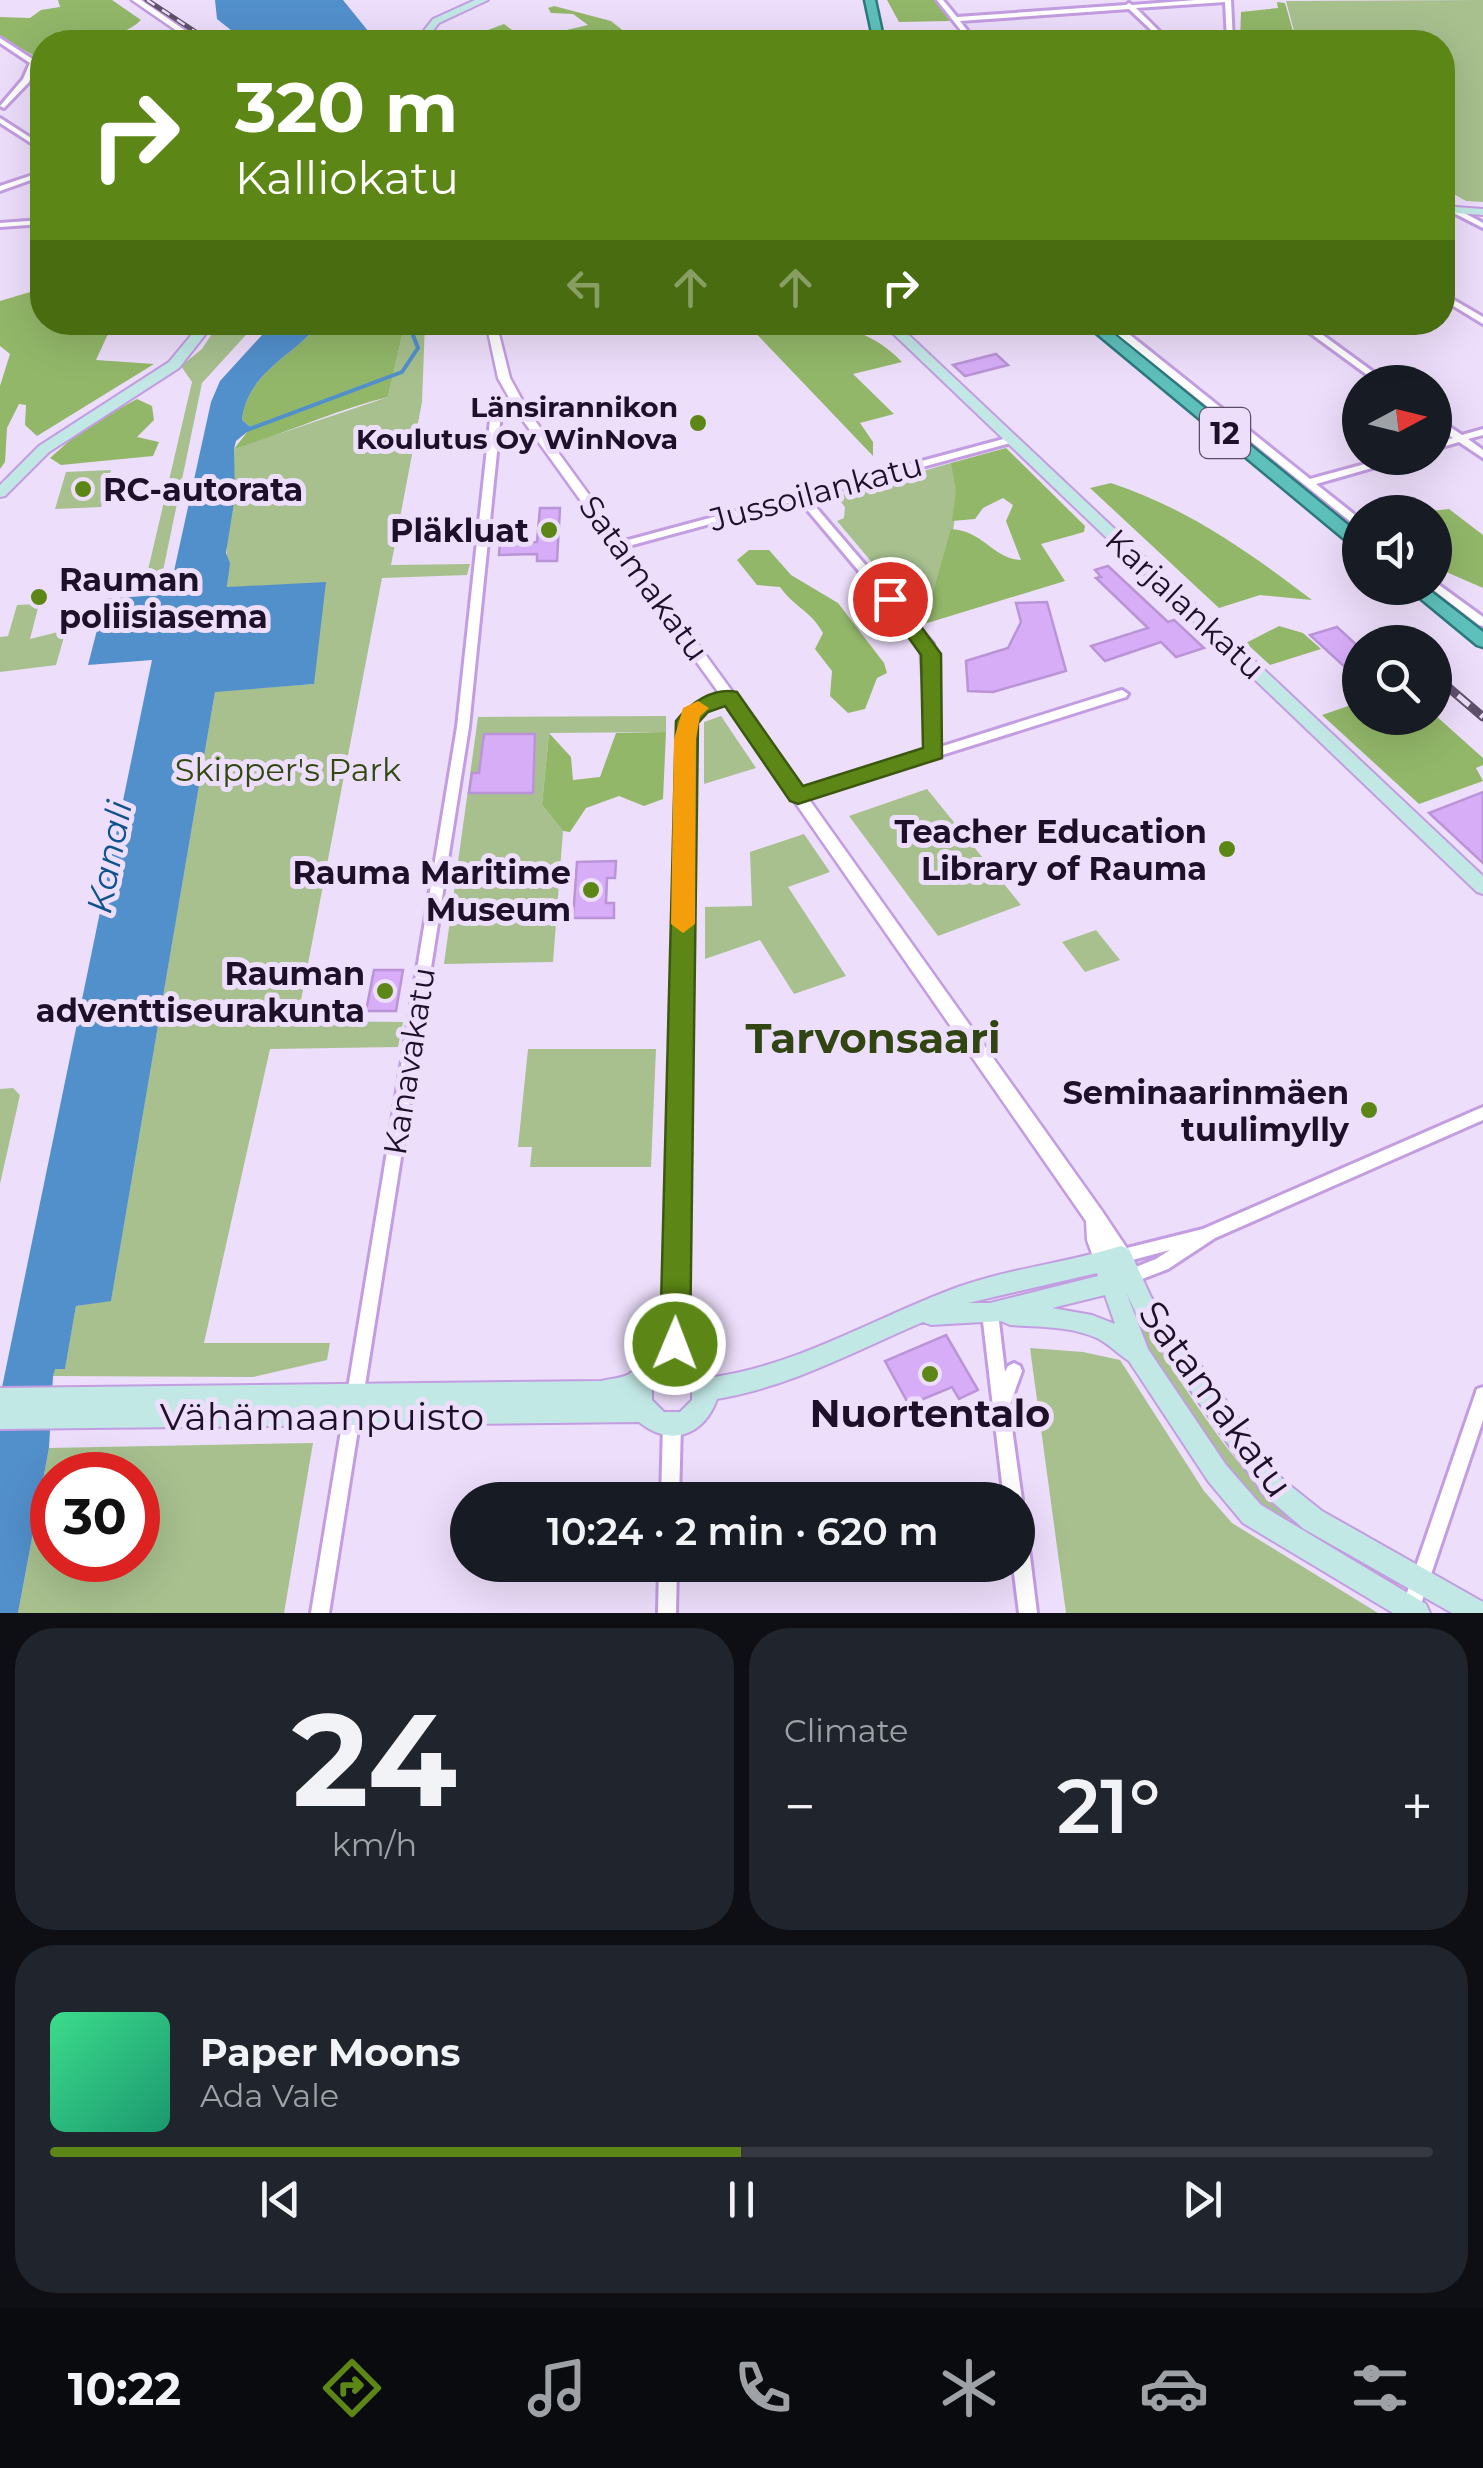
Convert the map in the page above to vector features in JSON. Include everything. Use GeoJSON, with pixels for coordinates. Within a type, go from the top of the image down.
{"type":"FeatureCollection","features":[{"type":"Feature","properties":{"kind":"highway"},"geometry":{"type":"LineString","coordinates":[[870,0],[876,30]]}},
{"type":"Feature","properties":{"kind":"highway","name":"12"},"geometry":{"type":"LineString","coordinates":[[1106,335],[1342,528]]}},
{"type":"Feature","properties":{"kind":"highway"},"geometry":{"type":"LineString","coordinates":[[1437,605],[1483,641]]}},
{"type":"Feature","properties":{"kind":"main road"},"geometry":{"type":"LineString","coordinates":[[429,30],[436,21],[483,0]]}},
{"type":"Feature","properties":{"kind":"main road"},"geometry":{"type":"LineString","coordinates":[[1455,208],[1483,212]]}},
{"type":"Feature","properties":{"kind":"main road"},"geometry":{"type":"LineString","coordinates":[[0,493],[44,448],[174,365],[198,335]]}},
{"type":"Feature","properties":{"kind":"main road","name":"Karjalankatu"},"geometry":{"type":"LineString","coordinates":[[901,335],[1483,887]]}},
{"type":"Feature","properties":{"kind":"main road"},"geometry":{"type":"LineString","coordinates":[[707,1388],[737,1386],[972,1292],[1117,1269]]}},
{"type":"Feature","properties":{"kind":"main road"},"geometry":{"type":"LineString","coordinates":[[990,1313],[1117,1269]]}},
{"type":"Feature","properties":{"kind":"main road","name":"Satamakatu"},"geometry":{"type":"LineString","coordinates":[[1117,1269],[1138,1355],[1217,1474],[1252,1514],[1412,1612]]}},
{"type":"Feature","properties":{"kind":"main road","name":"Satamakatu"},"geometry":{"type":"LineString","coordinates":[[1117,1269],[1273,1487],[1313,1520],[1477,1613]]}},
{"type":"Feature","properties":{"kind":"main road"},"geometry":{"type":"LineString","coordinates":[[920,1315],[990,1313],[1090,1323],[1120,1337],[1138,1355]]}},
{"type":"Feature","properties":{"kind":"main road"},"geometry":{"type":"LineString","coordinates":[[674,1359],[697,1368],[707,1388],[700,1411],[672,1424],[644,1412],[638,1398],[639,1383],[652,1365],[674,1359]]}},
{"type":"Feature","properties":{"kind":"main road","name":"Vähämaanpuisto"},"geometry":{"type":"LineString","coordinates":[[354,1406],[602,1392],[639,1383]]}},
{"type":"Feature","properties":{"kind":"main road","name":"Vähämaanpuisto"},"geometry":{"type":"LineString","coordinates":[[0,1399],[60,1407],[354,1406],[644,1412]]}},
{"type":"Feature","properties":{"kind":"main road","name":"Vähämaanpuisto"},"geometry":{"type":"LineString","coordinates":[[0,1418],[60,1407]]}},
{"type":"Feature","properties":{"kind":"street"},"geometry":{"type":"LineString","coordinates":[[136,0],[180,30]]}},
{"type":"Feature","properties":{"kind":"street"},"geometry":{"type":"LineString","coordinates":[[940,0],[964,30]]}},
{"type":"Feature","properties":{"kind":"street"},"geometry":{"type":"LineString","coordinates":[[956,20],[1127,3],[1226,0],[1229,30]]}},
{"type":"Feature","properties":{"kind":"street"},"geometry":{"type":"LineString","coordinates":[[1127,3],[1154,30]]}},
{"type":"Feature","properties":{"kind":"street"},"geometry":{"type":"LineString","coordinates":[[0,40],[30,59]]}},
{"type":"Feature","properties":{"kind":"street"},"geometry":{"type":"LineString","coordinates":[[4,106],[30,71]]}},
{"type":"Feature","properties":{"kind":"street"},"geometry":{"type":"LineString","coordinates":[[0,120],[30,140]]}},
{"type":"Feature","properties":{"kind":"street"},"geometry":{"type":"LineString","coordinates":[[0,188],[30,178]]}},
{"type":"Feature","properties":{"kind":"street"},"geometry":{"type":"LineString","coordinates":[[1455,212],[1483,226]]}},
{"type":"Feature","properties":{"kind":"street"},"geometry":{"type":"LineString","coordinates":[[0,225],[30,225]]}},
{"type":"Feature","properties":{"kind":"street"},"geometry":{"type":"LineString","coordinates":[[1455,303],[1483,321]]}},
{"type":"Feature","properties":{"kind":"street","name":"Satamakatu"},"geometry":{"type":"LineString","coordinates":[[493,335],[504,378],[518,403],[1095,1216],[1096,1240],[1117,1269]]}},
{"type":"Feature","properties":{"kind":"street"},"geometry":{"type":"LineString","coordinates":[[1124,335],[1342,510]]}},
{"type":"Feature","properties":{"kind":"street"},"geometry":{"type":"LineString","coordinates":[[1317,335],[1358,365]]}},
{"type":"Feature","properties":{"kind":"street","name":"Kanavakatu"},"geometry":{"type":"LineString","coordinates":[[320,1613],[463,727],[496,411],[518,403]]}},
{"type":"Feature","properties":{"kind":"street"},"geometry":{"type":"LineString","coordinates":[[1452,432],[1483,455]]}},
{"type":"Feature","properties":{"kind":"street"},"geometry":{"type":"LineString","coordinates":[[1452,441],[1483,432]]}},
{"type":"Feature","properties":{"kind":"street","name":"Jussoilankatu"},"geometry":{"type":"LineString","coordinates":[[621,546],[1011,440]]}},
{"type":"Feature","properties":{"kind":"street"},"geometry":{"type":"LineString","coordinates":[[1309,483],[1342,474]]}},
{"type":"Feature","properties":{"kind":"street"},"geometry":{"type":"LineString","coordinates":[[800,496],[927,644],[934,752]]}},
{"type":"Feature","properties":{"kind":"street"},"geometry":{"type":"LineString","coordinates":[[1452,596],[1480,617]]}},
{"type":"Feature","properties":{"kind":"street"},"geometry":{"type":"LineString","coordinates":[[798,796],[1122,694]]}},
{"type":"Feature","properties":{"kind":"street"},"geometry":{"type":"LineString","coordinates":[[674,1359],[685,739],[690,713],[730,697]]}},
{"type":"Feature","properties":{"kind":"street"},"geometry":{"type":"LineString","coordinates":[[1117,1269],[1162,1264],[1208,1234],[1483,1113]]}},
{"type":"Feature","properties":{"kind":"street"},"geometry":{"type":"LineString","coordinates":[[990,1313],[1012,1482]]}},
{"type":"Feature","properties":{"kind":"street"},"geometry":{"type":"LineString","coordinates":[[1002,1407],[1014,1372]]}},
{"type":"Feature","properties":{"kind":"street"},"geometry":{"type":"LineString","coordinates":[[1412,1612],[1483,1395]]}},
{"type":"Feature","properties":{"kind":"street"},"geometry":{"type":"LineString","coordinates":[[670,1482],[672,1424]]}},
{"type":"Feature","properties":{"kind":"street"},"geometry":{"type":"LineString","coordinates":[[667,1613],[668,1582]]}},
{"type":"Feature","properties":{"kind":"street"},"geometry":{"type":"LineString","coordinates":[[1024,1582],[1028,1613]]}},
{"type":"Feature","properties":{"kind":"green space"},"geometry":{"type":"Polygon","coordinates":[[[58,0],[112,0],[141,20],[125,30],[30,30],[30,53],[0,37],[0,17],[30,18],[41,10],[60,7],[58,0]]]}},
{"type":"Feature","properties":{"kind":"green space"},"geometry":{"type":"Polygon","coordinates":[[[887,0],[935,0],[950,21],[899,22],[887,0]]]}},
{"type":"Feature","properties":{"kind":"green space"},"geometry":{"type":"Polygon","coordinates":[[[1483,0],[1483,202],[1466,201],[1455,195],[1455,30],[1294,30],[1286,1],[1483,0]]]}},
{"type":"Feature","properties":{"kind":"green space"},"geometry":{"type":"Polygon","coordinates":[[[1277,2],[1285,3],[1293,30],[1240,30],[1241,12],[1278,8],[1277,2]]]}},
{"type":"Feature","properties":{"kind":"green space"},"geometry":{"type":"Polygon","coordinates":[[[554,6],[611,21],[622,30],[567,30],[588,25],[573,14],[551,13],[548,8],[554,6]]]}},
{"type":"Feature","properties":{"kind":"green space"},"geometry":{"type":"Polygon","coordinates":[[[504,24],[512,30],[488,30],[504,24]]]}},
{"type":"Feature","properties":{"kind":"green space"},"geometry":{"type":"Polygon","coordinates":[[[30,292],[30,335],[107,335],[96,360],[154,364],[37,436],[25,425],[26,405],[19,404],[7,428],[5,462],[0,469],[0,386],[10,354],[0,346],[0,301],[30,292]]]}},
{"type":"Feature","properties":{"kind":"green space"},"geometry":{"type":"Polygon","coordinates":[[[211,335],[246,335],[202,383],[163,571],[155,582],[144,587],[192,382],[181,366],[202,349],[211,335]]]}},
{"type":"Feature","properties":{"kind":"green space"},"geometry":{"type":"Polygon","coordinates":[[[309,335],[402,335],[388,397],[234,449],[251,427],[242,420],[246,403],[273,366],[309,335]]]}},
{"type":"Feature","properties":{"kind":"green space","name":"Skipper's Park"},"geometry":{"type":"Polygon","coordinates":[[[402,335],[425,335],[422,402],[391,565],[470,564],[467,575],[382,578],[297,1021],[403,1022],[398,1047],[270,1049],[204,1343],[330,1343],[327,1360],[253,1377],[53,1376],[54,1369],[65,1368],[76,1306],[111,1300],[215,691],[314,684],[227,588],[234,449],[388,397],[402,335]]]}},
{"type":"Feature","properties":{"kind":"green space"},"geometry":{"type":"Polygon","coordinates":[[[757,335],[863,335],[902,362],[853,374],[894,414],[860,423],[873,442],[873,456],[757,335]]]}},
{"type":"Feature","properties":{"kind":"green space"},"geometry":{"type":"Polygon","coordinates":[[[137,399],[152,406],[154,420],[137,437],[159,442],[153,456],[61,465],[50,458],[85,427],[137,399]]]}},
{"type":"Feature","properties":{"kind":"green space"},"geometry":{"type":"Polygon","coordinates":[[[1006,448],[1085,526],[1084,532],[1041,544],[1065,581],[924,624],[951,529],[972,535],[1003,555],[1021,560],[1006,521],[1013,505],[1003,498],[983,508],[975,519],[952,521],[956,491],[951,463],[1006,448]]]}},
{"type":"Feature","properties":{"kind":"green space"},"geometry":{"type":"Polygon","coordinates":[[[951,463],[956,502],[954,523],[924,624],[837,521],[844,518],[845,507],[836,496],[951,463]]]}},
{"type":"Feature","properties":{"kind":"green space","name":"RC-autorata"},"geometry":{"type":"Polygon","coordinates":[[[111,470],[101,507],[55,509],[66,472],[111,470]]]}},
{"type":"Feature","properties":{"kind":"green space"},"geometry":{"type":"Polygon","coordinates":[[[1111,483],[1166,505],[1216,533],[1312,600],[1260,595],[1219,608],[1090,488],[1111,483]]]}},
{"type":"Feature","properties":{"kind":"green space"},"geometry":{"type":"Polygon","coordinates":[[[1452,511],[1483,535],[1483,588],[1452,574],[1452,511]]]}},
{"type":"Feature","properties":{"kind":"green space"},"geometry":{"type":"Polygon","coordinates":[[[749,550],[769,550],[791,575],[838,603],[884,663],[887,673],[877,678],[865,709],[848,713],[830,696],[832,671],[815,649],[823,633],[780,587],[757,585],[737,560],[749,550]]]}},
{"type":"Feature","properties":{"kind":"green space"},"geometry":{"type":"Polygon","coordinates":[[[39,604],[30,639],[66,630],[56,665],[0,672],[0,637],[8,636],[17,605],[39,604]]]}},
{"type":"Feature","properties":{"kind":"green space"},"geometry":{"type":"Polygon","coordinates":[[[1279,626],[1303,633],[1321,649],[1270,665],[1246,643],[1279,626]]]}},
{"type":"Feature","properties":{"kind":"green space"},"geometry":{"type":"Polygon","coordinates":[[[1342,708],[1342,733],[1322,715],[1342,708]]]}},
{"type":"Feature","properties":{"kind":"green space"},"geometry":{"type":"Polygon","coordinates":[[[666,716],[666,732],[549,733],[542,805],[563,831],[553,962],[444,964],[478,717],[666,716]]]}},
{"type":"Feature","properties":{"kind":"green space"},"geometry":{"type":"Polygon","coordinates":[[[721,716],[756,768],[704,784],[704,722],[721,716]]]}},
{"type":"Feature","properties":{"kind":"green space"},"geometry":{"type":"Polygon","coordinates":[[[1452,730],[1483,758],[1483,765],[1476,768],[1483,781],[1419,804],[1344,735],[1452,735],[1452,730]]]}},
{"type":"Feature","properties":{"kind":"green space"},"geometry":{"type":"Polygon","coordinates":[[[666,732],[663,799],[644,806],[619,796],[586,808],[570,832],[563,831],[542,805],[549,733],[571,757],[573,780],[600,777],[616,733],[666,732]]]}},
{"type":"Feature","properties":{"kind":"green space"},"geometry":{"type":"Polygon","coordinates":[[[927,789],[1021,905],[938,936],[849,816],[927,789]]]}},
{"type":"Feature","properties":{"kind":"green space"},"geometry":{"type":"Polygon","coordinates":[[[804,834],[830,872],[788,887],[846,976],[794,994],[760,940],[705,959],[705,907],[752,906],[750,852],[804,834]]]}},
{"type":"Feature","properties":{"kind":"green space"},"geometry":{"type":"Polygon","coordinates":[[[1096,930],[1120,960],[1085,972],[1062,942],[1096,930]]]}},
{"type":"Feature","properties":{"kind":"green space"},"geometry":{"type":"Polygon","coordinates":[[[528,1049],[656,1049],[651,1167],[530,1167],[532,1147],[518,1147],[528,1049]]]}},
{"type":"Feature","properties":{"kind":"green space"},"geometry":{"type":"Polygon","coordinates":[[[13,1088],[20,1095],[0,1184],[0,1089],[13,1088]]]}},
{"type":"Feature","properties":{"kind":"green space"},"geometry":{"type":"Polygon","coordinates":[[[1134,1311],[1225,1445],[1290,1517],[1288,1521],[1241,1485],[1195,1430],[1141,1339],[1130,1313],[1134,1311]]]}},
{"type":"Feature","properties":{"kind":"green space"},"geometry":{"type":"Polygon","coordinates":[[[1030,1348],[1083,1352],[1120,1360],[1204,1491],[1232,1523],[1378,1613],[1066,1613],[1030,1348]]]}},
{"type":"Feature","properties":{"kind":"green space"},"geometry":{"type":"Polygon","coordinates":[[[313,1443],[284,1613],[18,1613],[30,1549],[30,1582],[160,1582],[160,1452],[48,1452],[49,1448],[313,1443]]]}},
{"type":"Feature","properties":{"kind":"water"},"geometry":{"type":"Polygon","coordinates":[[[215,0],[343,0],[367,30],[231,30],[217,19],[215,0]]]}},
{"type":"Feature","properties":{"kind":"water"},"geometry":{"type":"Polygon","coordinates":[[[262,335],[309,335],[262,377],[246,403],[242,420],[252,428],[236,441],[234,449],[235,496],[226,553],[230,563],[227,587],[326,582],[314,684],[215,692],[111,1301],[76,1306],[65,1369],[55,1369],[53,1376],[48,1452],[30,1452],[30,1549],[18,1613],[0,1613],[0,1397],[152,660],[88,665],[105,599],[169,594],[211,402],[220,381],[262,335]]]}},
{"type":"Feature","properties":{"kind":"building"},"geometry":{"type":"Polygon","coordinates":[[[996,354],[1008,365],[965,376],[953,365],[996,354]]]}},
{"type":"Feature","properties":{"kind":"building","name":"Pläkluat"},"geometry":{"type":"Polygon","coordinates":[[[540,508],[560,508],[557,561],[537,561],[537,554],[499,555],[500,543],[537,542],[540,508]]]}},
{"type":"Feature","properties":{"kind":"building"},"geometry":{"type":"Polygon","coordinates":[[[1108,566],[1168,622],[1174,620],[1204,648],[1176,657],[1161,642],[1105,661],[1091,646],[1148,628],[1096,578],[1101,577],[1095,570],[1108,566]]]}},
{"type":"Feature","properties":{"kind":"building"},"geometry":{"type":"Polygon","coordinates":[[[1047,602],[1066,671],[993,692],[968,691],[966,661],[1008,648],[1021,622],[1016,603],[1047,602]]]}},
{"type":"Feature","properties":{"kind":"building"},"geometry":{"type":"Polygon","coordinates":[[[1337,627],[1342,632],[1342,664],[1310,635],[1337,627]]]}},
{"type":"Feature","properties":{"kind":"building"},"geometry":{"type":"Polygon","coordinates":[[[484,734],[535,734],[533,793],[469,793],[472,773],[479,773],[484,734]]]}},
{"type":"Feature","properties":{"kind":"building"},"geometry":{"type":"Polygon","coordinates":[[[1483,792],[1483,863],[1429,813],[1483,792]]]}},
{"type":"Feature","properties":{"kind":"building","name":"Rauma Maritime Museum"},"geometry":{"type":"Polygon","coordinates":[[[616,861],[615,878],[607,878],[606,903],[614,903],[614,918],[573,918],[577,862],[616,861]]]}},
{"type":"Feature","properties":{"kind":"building","name":"Rauman adventtiseurakunta"},"geometry":{"type":"Polygon","coordinates":[[[374,970],[403,970],[396,1011],[366,1011],[374,970]]]}},
{"type":"Feature","properties":{"kind":"building","name":"Nuortentalo"},"geometry":{"type":"Polygon","coordinates":[[[946,1335],[978,1390],[959,1399],[952,1387],[909,1405],[885,1361],[946,1335]]]}},
{"type":"Feature","properties":{"kind":"waterway"},"geometry":{"type":"LineString","coordinates":[[247,430],[402,372],[418,348],[413,335]]}},
{"type":"Feature","properties":{"kind":"railway"},"geometry":{"type":"LineString","coordinates":[[147,0],[193,30]]}},
{"type":"Feature","properties":{"kind":"railway"},"geometry":{"type":"LineString","coordinates":[[1452,691],[1483,717]]}},
{"type":"Feature","properties":{"kind":"slow traffic"},"geometry":{"type":"LineString","coordinates":[[683,924],[685,739],[690,713],[698,708]]}},
{"type":"Feature","properties":{"kind":"place","name":"Länsirannikon Koulutus Oy WinNova"},"geometry":{"type":"Point","coordinates":[698,423]}},
{"type":"Feature","properties":{"kind":"place","name":"RC-autorata"},"geometry":{"type":"Point","coordinates":[83,489]}},
{"type":"Feature","properties":{"kind":"place","name":"Pläkluat"},"geometry":{"type":"Point","coordinates":[549,530]}},
{"type":"Feature","properties":{"kind":"place","name":"Rauman poliisiasema"},"geometry":{"type":"Point","coordinates":[39,597]}},
{"type":"Feature","properties":{"kind":"place","name":"Teacher Education Library of Rauma"},"geometry":{"type":"Point","coordinates":[1227,849]}},
{"type":"Feature","properties":{"kind":"place","name":"Rauma Maritime Museum"},"geometry":{"type":"Point","coordinates":[591,890]}},
{"type":"Feature","properties":{"kind":"place","name":"Rauman adventtiseurakunta"},"geometry":{"type":"Point","coordinates":[385,991]}},
{"type":"Feature","properties":{"kind":"place","name":"Seminaarinmäen tuulimylly"},"geometry":{"type":"Point","coordinates":[1369,1110]}},
{"type":"Feature","properties":{"kind":"place","name":"Nuortentalo"},"geometry":{"type":"Point","coordinates":[930,1374]}},
{"type":"Feature","properties":{"kind":"district","name":"Tarvonsaari"},"geometry":{"type":"Point","coordinates":[873,1038]}},
{"type":"Feature","properties":{"kind":"route"},"geometry":{"type":"LineString","coordinates":[[675,1344],[687,721],[690,713],[700,707],[730,697],[798,796],[934,752],[931,654],[890,599]]}},
{"type":"Feature","properties":{"kind":"water label","name":"Kanali"},"geometry":{"type":"Point","coordinates":[109,857]}}]}
